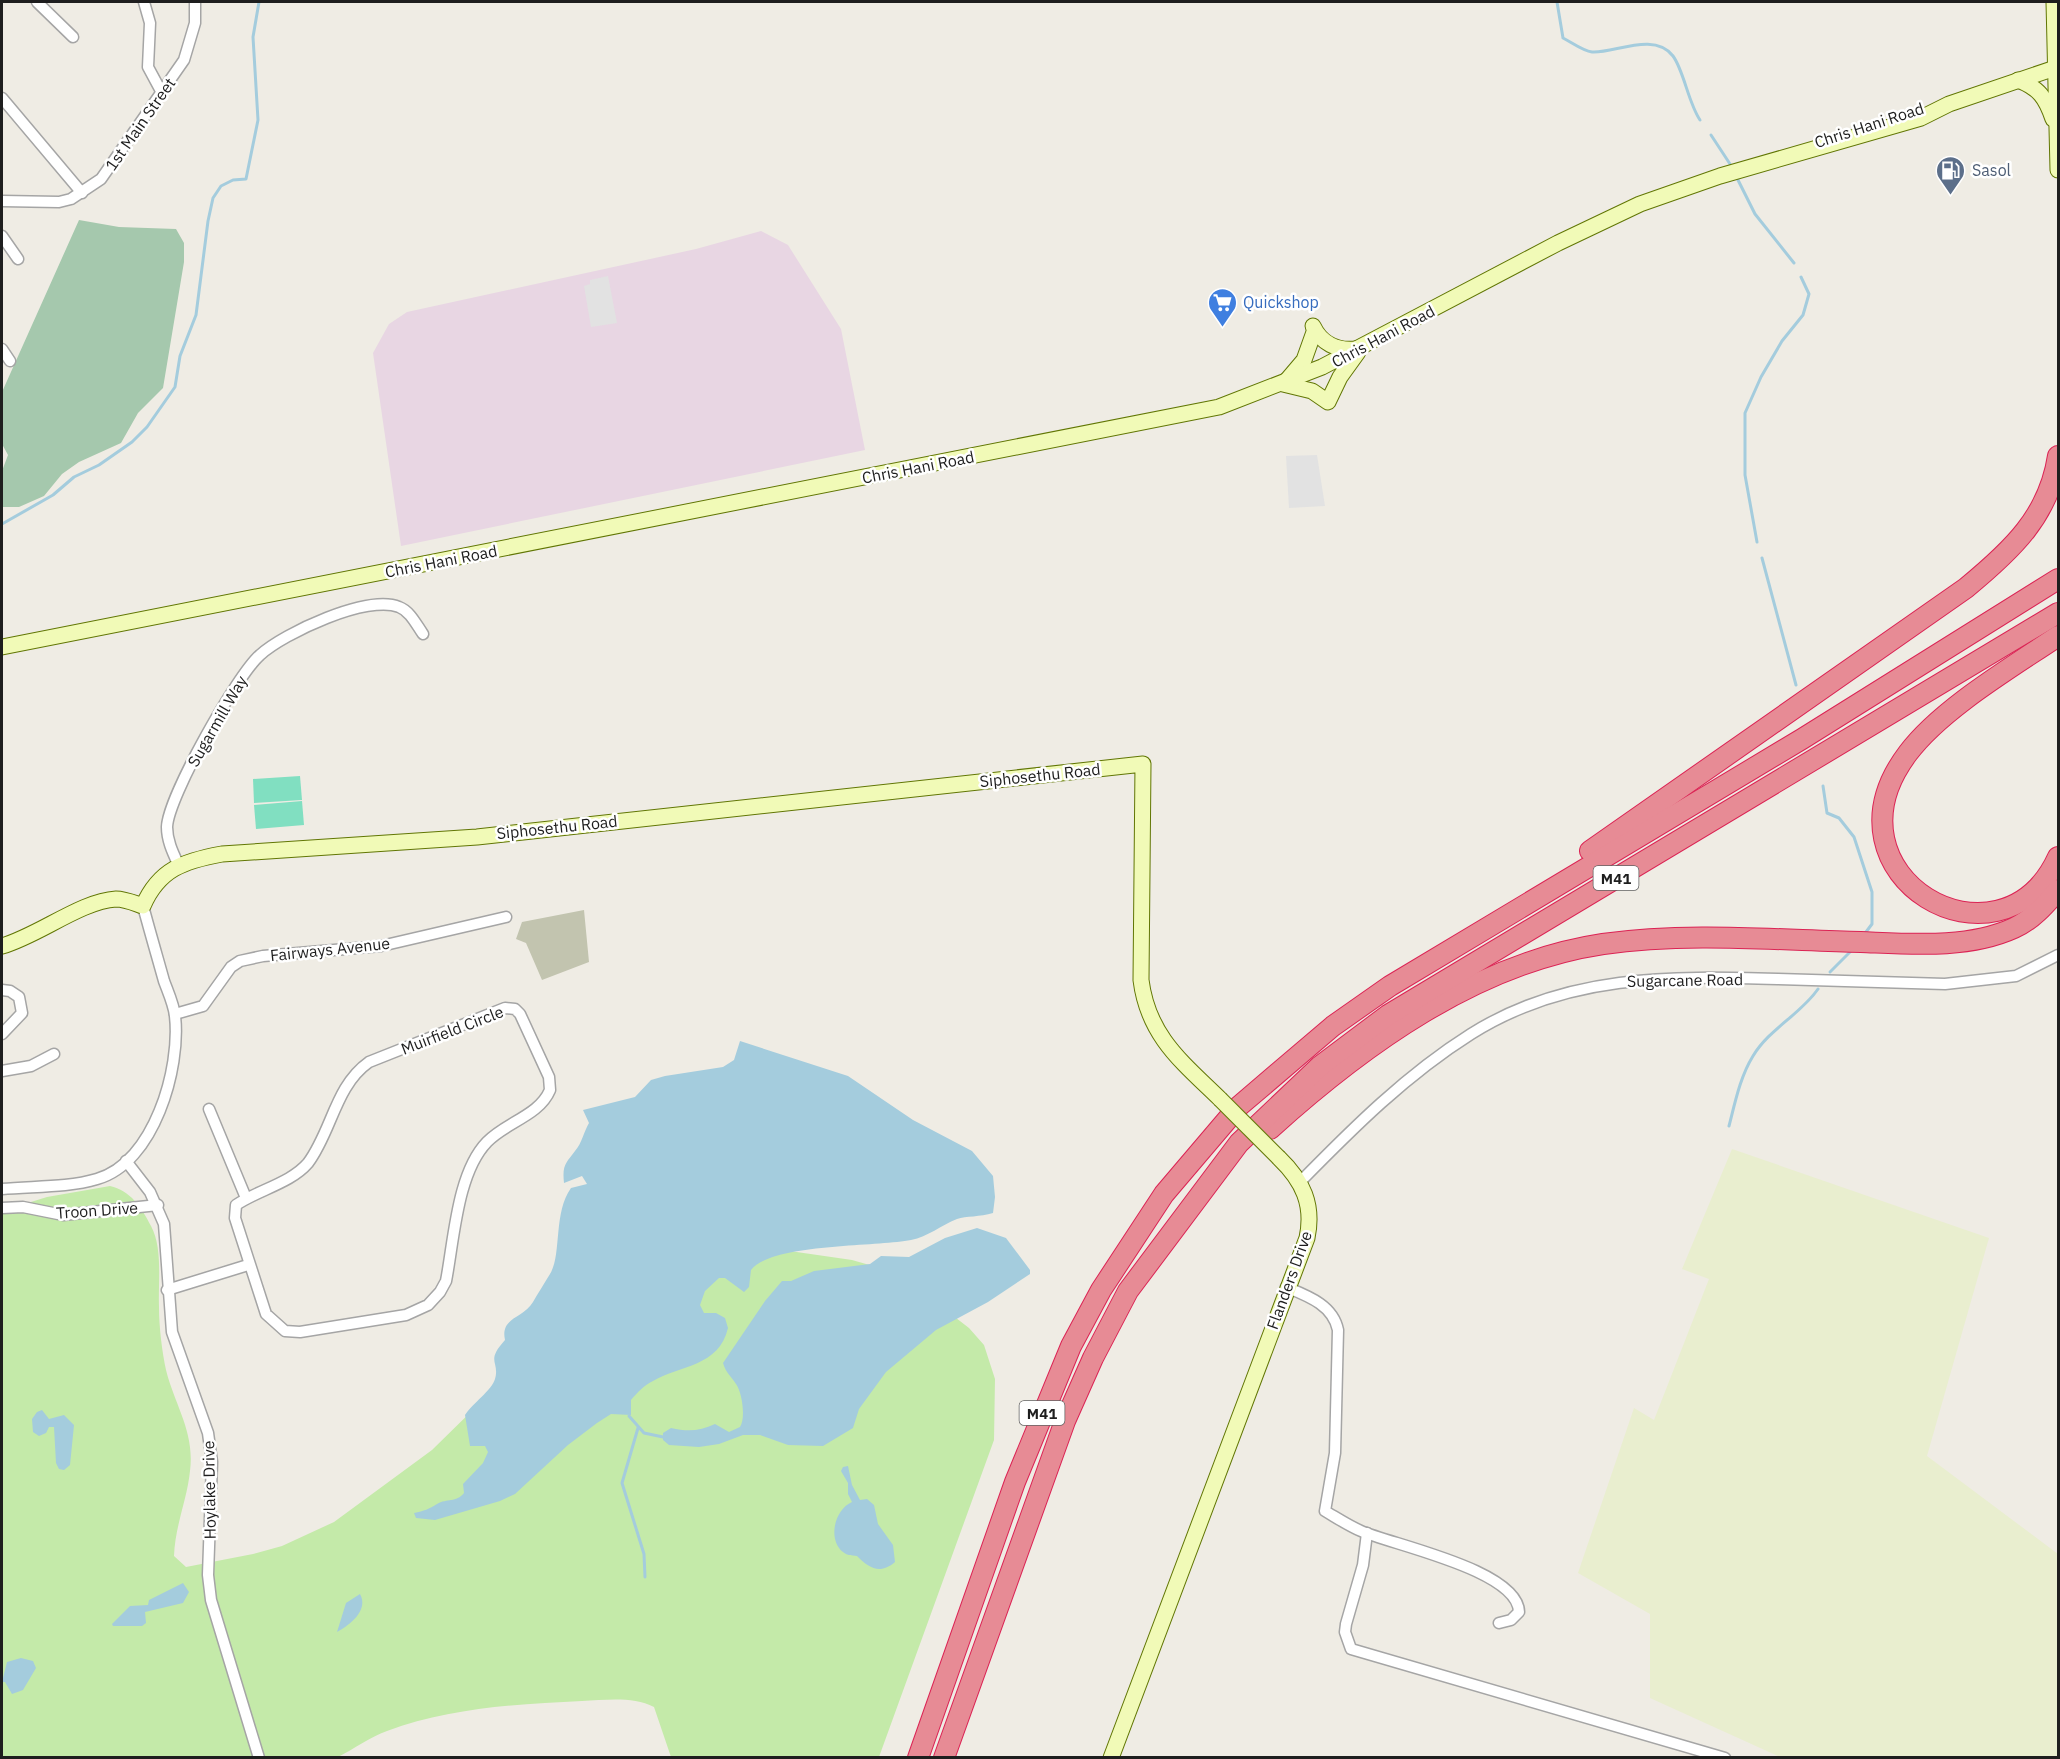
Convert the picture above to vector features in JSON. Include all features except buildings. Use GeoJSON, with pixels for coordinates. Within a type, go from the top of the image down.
{"type":"FeatureCollection","features":[{"type":"Feature","properties":{"kind":"highway"},"geometry":{"type":"LineString","coordinates":[[1491,923],[1966,588],[2001,560],[2021,540],[2041,512],[2050,492],[2058,456]]}},
{"type":"Feature","properties":{"kind":"highway","name":"M41"},"geometry":{"type":"LineString","coordinates":[[917,1758],[1015,1482],[1076,1336],[1133,1238],[1164,1194],[1209,1141],[1262,1085],[1333,1026],[1390,986],[1491,923],[1802,740],[2053,582]]}},
{"type":"Feature","properties":{"kind":"highway","name":"M41"},"geometry":{"type":"LineString","coordinates":[[944,1758],[1065,1421],[1092,1358],[1128,1291],[1239,1143],[1283,1098],[1320,1066],[1388,1015],[2056,615]]}},
{"type":"Feature","properties":{"kind":"highway"},"geometry":{"type":"LineString","coordinates":[[2057,637],[1977,693],[1908,752],[1888,790],[1883,830],[1888,853],[1907,884],[1936,905],[1956,911],[1981,913],[2023,900],[2040,885],[2058,857]]}},
{"type":"Feature","properties":{"kind":"highway"},"geometry":{"type":"LineString","coordinates":[[1212,1181],[1293,1108],[1373,1046],[1454,996],[1527,963],[1602,945],[1649,940],[1910,944],[1959,942],[1993,936],[2016,928],[2040,911],[2058,890]]}},
{"type":"Feature","properties":{"kind":"main road"},"geometry":{"type":"LineString","coordinates":[[2054,2],[2058,170]]}},
{"type":"Feature","properties":{"kind":"main road","name":"Chris Hani Road"},"geometry":{"type":"LineString","coordinates":[[2,647],[1195,413],[1283,384],[1362,347],[1614,216],[1700,183],[1921,117],[1949,104],[2057,67]]}},
{"type":"Feature","properties":{"kind":"main road"},"geometry":{"type":"LineString","coordinates":[[2018,80],[2032,86],[2044,97],[2057,130]]}},
{"type":"Feature","properties":{"kind":"main road"},"geometry":{"type":"LineString","coordinates":[[1314,329],[1324,341],[1335,347],[1348,350],[1362,347],[1346,368],[1328,402],[1312,391],[1283,384],[1304,360],[1314,329]]}},
{"type":"Feature","properties":{"kind":"main road","name":"Siphosethu Road"},"geometry":{"type":"LineString","coordinates":[[143,906],[156,882],[179,866],[222,854],[477,837],[1143,764]]}},
{"type":"Feature","properties":{"kind":"main road","name":"Flanders Drive"},"geometry":{"type":"LineString","coordinates":[[1111,1758],[1306,1238],[1310,1221],[1306,1194],[1300,1182],[1169,1048],[1157,1032],[1144,999],[1141,980],[1143,764]]}},
{"type":"Feature","properties":{"kind":"main road"},"geometry":{"type":"LineString","coordinates":[[2,946],[32,935],[101,902],[125,900],[143,906]]}},
{"type":"Feature","properties":{"kind":"street"},"geometry":{"type":"LineString","coordinates":[[37,2],[73,37]]}},
{"type":"Feature","properties":{"kind":"street"},"geometry":{"type":"LineString","coordinates":[[144,2],[150,23],[148,67],[162,93]]}},
{"type":"Feature","properties":{"kind":"street","name":"1st Main Street"},"geometry":{"type":"LineString","coordinates":[[2,201],[59,202],[82,193],[101,179],[162,93],[191,44],[195,2]]}},
{"type":"Feature","properties":{"kind":"street"},"geometry":{"type":"LineString","coordinates":[[2,98],[82,193]]}},
{"type":"Feature","properties":{"kind":"street"},"geometry":{"type":"LineString","coordinates":[[2,236],[18,260]]}},
{"type":"Feature","properties":{"kind":"street"},"geometry":{"type":"LineString","coordinates":[[2,349],[10,361]]}},
{"type":"Feature","properties":{"kind":"street","name":"Sugarmill Way"},"geometry":{"type":"LineString","coordinates":[[179,866],[168,837],[171,808],[236,685],[260,655],[299,629],[378,603],[392,604],[407,610],[423,634]]}},
{"type":"Feature","properties":{"kind":"street"},"geometry":{"type":"LineString","coordinates":[[2,1189],[98,1179],[126,1161],[148,1135],[169,1085],[175,1061],[175,1014],[143,906]]}},
{"type":"Feature","properties":{"kind":"street","name":"Fairways Avenue"},"geometry":{"type":"LineString","coordinates":[[175,1014],[203,1006],[231,967],[240,961],[263,956],[381,946],[506,917]]}},
{"type":"Feature","properties":{"kind":"street","name":"Sugarcane Road"},"geometry":{"type":"LineString","coordinates":[[1300,1182],[1371,1111],[1407,1080],[1471,1034],[1540,1000],[1629,980],[1685,977],[1946,984],[2016,976],[2058,955]]}},
{"type":"Feature","properties":{"kind":"street"},"geometry":{"type":"LineString","coordinates":[[2,990],[19,997],[22,1013],[2,1034]]}},
{"type":"Feature","properties":{"kind":"street","name":"Muirfield Circle"},"geometry":{"type":"LineString","coordinates":[[505,1008],[515,1009],[520,1014],[549,1077],[550,1090],[541,1105],[492,1137],[476,1157],[465,1182],[446,1281],[435,1298],[417,1311],[406,1315],[293,1332],[278,1327],[266,1314],[248,1265],[234,1211],[236,1205],[246,1198],[302,1170],[311,1158],[348,1082],[369,1062],[505,1008]]}},
{"type":"Feature","properties":{"kind":"street"},"geometry":{"type":"LineString","coordinates":[[2,1071],[31,1066],[54,1054]]}},
{"type":"Feature","properties":{"kind":"street"},"geometry":{"type":"LineString","coordinates":[[209,1109],[246,1198]]}},
{"type":"Feature","properties":{"kind":"street","name":"Hoylake Drive"},"geometry":{"type":"LineString","coordinates":[[126,1161],[158,1205],[166,1239],[167,1290],[172,1332],[201,1407],[211,1449],[208,1575],[214,1616],[259,1758]]}},
{"type":"Feature","properties":{"kind":"street","name":"Troon Drive"},"geometry":{"type":"LineString","coordinates":[[2,1208],[23,1207],[63,1215],[158,1205]]}},
{"type":"Feature","properties":{"kind":"street"},"geometry":{"type":"LineString","coordinates":[[167,1290],[248,1265]]}},
{"type":"Feature","properties":{"kind":"street"},"geometry":{"type":"LineString","coordinates":[[1286,1287],[1309,1296],[1331,1313],[1336,1320],[1335,1453],[1325,1511],[1367,1533],[1448,1559],[1505,1588],[1515,1597],[1518,1612],[1511,1620],[1499,1623]]}},
{"type":"Feature","properties":{"kind":"street"},"geometry":{"type":"LineString","coordinates":[[1367,1533],[1363,1565],[1346,1624],[1345,1632],[1351,1649],[1725,1758]]}},
{"type":"Feature","properties":{"kind":"shaded area"},"geometry":{"type":"Polygon","coordinates":[[[761,231],[788,245],[841,329],[865,450],[401,546],[373,353],[389,324],[407,312],[696,249],[761,231]]]}},
{"type":"Feature","properties":{"kind":"shaded area"},"geometry":{"type":"Polygon","coordinates":[[[608,276],[617,323],[591,327],[584,286],[590,284],[590,280],[608,276]]]}},
{"type":"Feature","properties":{"kind":"shaded area"},"geometry":{"type":"Polygon","coordinates":[[[1317,455],[1325,506],[1289,508],[1286,456],[1317,455]]]}},
{"type":"Feature","properties":{"kind":"shaded area"},"geometry":{"type":"Polygon","coordinates":[[[584,910],[589,962],[542,980],[526,943],[516,939],[522,922],[584,910]]]}},
{"type":"Feature","properties":{"kind":"shaded area"},"geometry":{"type":"Polygon","coordinates":[[[1732,1149],[1989,1238],[1927,1456],[2058,1554],[2058,1757],[1780,1757],[1650,1698],[1650,1614],[1578,1573],[1634,1408],[1654,1420],[1709,1279],[1682,1269],[1732,1149]]]}},
{"type":"Feature","properties":{"kind":"green space"},"geometry":{"type":"Polygon","coordinates":[[[79,220],[119,227],[176,229],[184,243],[184,262],[163,388],[138,413],[121,443],[79,462],[62,474],[44,496],[19,507],[2,507],[2,471],[8,455],[2,444],[2,392],[79,220]]]}},
{"type":"Feature","properties":{"kind":"green space"},"geometry":{"type":"Polygon","coordinates":[[[300,776],[302,800],[254,803],[253,779],[300,776]]]}},
{"type":"Feature","properties":{"kind":"green space"},"geometry":{"type":"Polygon","coordinates":[[[302,801],[304,825],[256,829],[254,805],[302,801]]]}},
{"type":"Feature","properties":{"kind":"green space"},"geometry":{"type":"Polygon","coordinates":[[[110,1186],[124,1191],[139,1206],[151,1226],[157,1244],[163,1355],[190,1444],[190,1471],[176,1534],[174,1556],[186,1567],[282,1546],[334,1522],[432,1450],[537,1347],[748,1245],[852,1260],[880,1268],[925,1294],[969,1328],[984,1345],[995,1379],[994,1440],[879,1757],[671,1757],[654,1707],[637,1701],[619,1700],[483,1708],[434,1717],[381,1734],[338,1757],[2,1758],[2,1211],[47,1197],[110,1186]]]}},
{"type":"Feature","properties":{"kind":"water"},"geometry":{"type":"Polygon","coordinates":[[[740,1041],[848,1076],[913,1120],[972,1151],[993,1176],[995,1197],[993,1213],[957,1219],[911,1240],[802,1250],[780,1255],[762,1261],[751,1270],[749,1287],[744,1292],[725,1278],[719,1278],[705,1291],[700,1305],[704,1313],[716,1313],[725,1318],[728,1328],[723,1341],[707,1358],[647,1385],[631,1400],[631,1415],[611,1414],[597,1423],[568,1445],[515,1494],[500,1501],[435,1520],[416,1518],[414,1513],[461,1496],[464,1493],[463,1484],[483,1463],[488,1452],[485,1446],[470,1446],[465,1415],[495,1379],[494,1357],[505,1340],[506,1327],[509,1322],[529,1308],[554,1266],[565,1198],[571,1188],[587,1184],[582,1176],[564,1183],[565,1165],[589,1123],[583,1110],[635,1097],[651,1080],[723,1067],[734,1060],[740,1041]]]}},
{"type":"Feature","properties":{"kind":"water"},"geometry":{"type":"Polygon","coordinates":[[[977,1228],[1006,1238],[1030,1270],[1030,1274],[988,1302],[936,1330],[886,1372],[859,1409],[853,1428],[823,1446],[788,1445],[760,1435],[743,1435],[719,1444],[699,1447],[669,1445],[663,1440],[663,1433],[671,1428],[694,1430],[715,1424],[729,1432],[740,1427],[743,1412],[740,1393],[723,1363],[765,1301],[782,1281],[791,1281],[814,1271],[870,1264],[881,1256],[909,1257],[945,1238],[977,1228]]]}},
{"type":"Feature","properties":{"kind":"water"},"geometry":{"type":"Polygon","coordinates":[[[42,1410],[49,1419],[64,1415],[74,1425],[70,1465],[64,1470],[59,1469],[56,1463],[54,1427],[49,1427],[46,1433],[39,1436],[33,1432],[32,1419],[37,1412],[42,1410]]]}},
{"type":"Feature","properties":{"kind":"water"},"geometry":{"type":"Polygon","coordinates":[[[848,1466],[852,1485],[860,1500],[867,1499],[874,1505],[878,1524],[893,1545],[895,1562],[890,1566],[880,1569],[870,1567],[857,1556],[845,1553],[835,1540],[837,1517],[852,1502],[848,1494],[848,1483],[841,1471],[843,1467],[848,1466]]]}},
{"type":"Feature","properties":{"kind":"water"},"geometry":{"type":"Polygon","coordinates":[[[183,1583],[189,1592],[183,1603],[145,1612],[146,1623],[142,1626],[113,1626],[112,1624],[130,1606],[148,1605],[149,1600],[183,1583]]]}},
{"type":"Feature","properties":{"kind":"water"},"geometry":{"type":"Polygon","coordinates":[[[360,1594],[362,1606],[357,1616],[337,1632],[346,1603],[360,1594]]]}},
{"type":"Feature","properties":{"kind":"water"},"geometry":{"type":"Polygon","coordinates":[[[21,1658],[33,1661],[36,1668],[23,1690],[12,1694],[5,1682],[2,1682],[7,1662],[21,1658]]]}},
{"type":"Feature","properties":{"kind":"waterway"},"geometry":{"type":"LineString","coordinates":[[2,524],[53,495],[74,477],[99,465],[132,442],[147,427],[175,387],[180,356],[196,315],[213,198],[221,186],[233,180],[246,179],[258,120],[253,37],[259,2]]}},
{"type":"Feature","properties":{"kind":"waterway"},"geometry":{"type":"LineString","coordinates":[[1557,2],[1563,38],[1585,50],[1601,52],[1645,44],[1665,49],[1677,62],[1692,105],[1700,120]]}},
{"type":"Feature","properties":{"kind":"waterway"},"geometry":{"type":"LineString","coordinates":[[1711,135],[1730,164]]}},
{"type":"Feature","properties":{"kind":"waterway"},"geometry":{"type":"LineString","coordinates":[[1738,180],[1755,214],[1794,263]]}},
{"type":"Feature","properties":{"kind":"waterway"},"geometry":{"type":"LineString","coordinates":[[1757,542],[1745,475],[1745,413],[1761,377],[1782,341],[1803,315],[1809,294],[1801,277]]}},
{"type":"Feature","properties":{"kind":"waterway"},"geometry":{"type":"LineString","coordinates":[[1762,558],[1796,685]]}},
{"type":"Feature","properties":{"kind":"waterway"},"geometry":{"type":"LineString","coordinates":[[1823,786],[1827,813],[1839,818],[1854,837],[1872,892],[1872,924],[1863,936]]}},
{"type":"Feature","properties":{"kind":"waterway"},"geometry":{"type":"LineString","coordinates":[[1830,972],[1854,948]]}},
{"type":"Feature","properties":{"kind":"waterway"},"geometry":{"type":"LineString","coordinates":[[1729,1126],[1741,1081],[1753,1056],[1760,1046],[1818,989]]}},
{"type":"Feature","properties":{"kind":"waterway"},"geometry":{"type":"LineString","coordinates":[[629,1416],[644,1433],[663,1437]]}},
{"type":"Feature","properties":{"kind":"waterway"},"geometry":{"type":"LineString","coordinates":[[638,1428],[622,1483],[644,1554],[645,1577]]}},
{"type":"Feature","properties":{"kind":"place","name":"Sasol"},"geometry":{"type":"Point","coordinates":[1951,196]}},
{"type":"Feature","properties":{"kind":"place","name":"Quickshop"},"geometry":{"type":"Point","coordinates":[1222,328]}}]}
